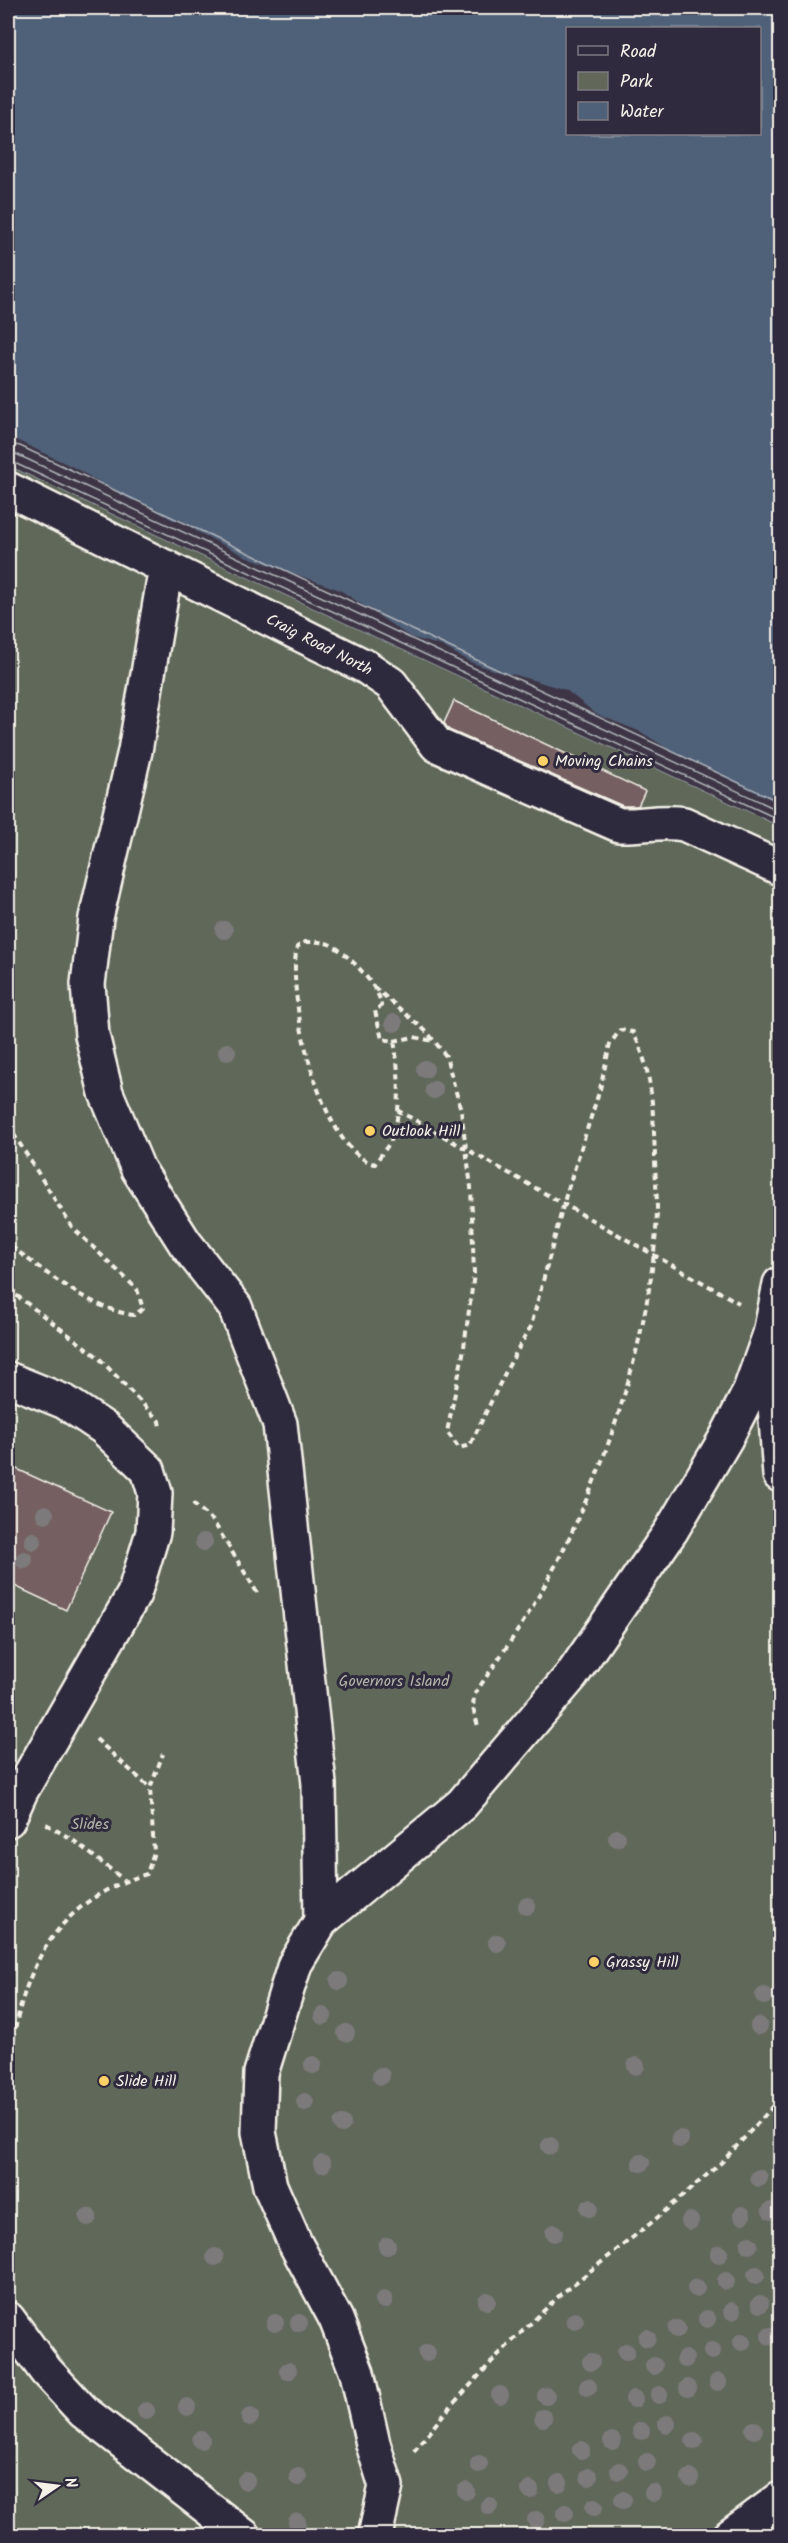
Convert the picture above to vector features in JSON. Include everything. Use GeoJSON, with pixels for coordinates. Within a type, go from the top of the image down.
{"type":"FeatureCollection","features":[{"type":"Feature","properties":{"kind":"street","name":"Craig Road North"},"geometry":{"type":"LineString","coordinates":[[8,489],[366,667],[391,684],[437,745],[619,825],[639,826],[672,822],[684,824],[780,868]]}},
{"type":"Feature","properties":{"kind":"street"},"geometry":{"type":"LineString","coordinates":[[166,567],[135,751],[96,918],[88,984],[92,1035],[106,1093],[138,1168],[185,1243],[235,1306],[279,1424],[319,1784],[321,1921]]}},
{"type":"Feature","properties":{"kind":"street"},"geometry":{"type":"LineString","coordinates":[[375,2535],[386,2486],[373,2444],[357,2373],[336,2319],[295,2243],[270,2186],[259,2132],[261,2073],[295,1964],[321,1921],[462,1804],[572,1675],[671,1531],[744,1402],[771,1328],[780,1284]]}},
{"type":"Feature","properties":{"kind":"street"},"geometry":{"type":"LineString","coordinates":[[771,1328],[780,1475]]}},
{"type":"Feature","properties":{"kind":"street"},"geometry":{"type":"LineString","coordinates":[[8,1379],[65,1401],[104,1428],[155,1471],[153,1532],[134,1594],[21,1791],[8,1820]]}},
{"type":"Feature","properties":{"kind":"street"},"geometry":{"type":"LineString","coordinates":[[8,2319],[46,2370],[84,2412],[244,2535]]}},
{"type":"Feature","properties":{"kind":"street"},"geometry":{"type":"LineString","coordinates":[[730,2535],[780,2499]]}},
{"type":"Feature","properties":{"kind":"path"},"geometry":{"type":"LineString","coordinates":[[394,1041],[399,1094],[393,1136],[375,1164],[363,1161],[352,1151],[324,1107],[314,1079],[297,1008],[294,961],[297,947],[305,942],[331,945],[354,963],[374,987],[427,1032],[446,1056],[460,1110],[471,1187],[474,1274],[463,1354],[447,1432],[459,1448],[470,1445],[531,1326],[563,1204],[600,1089],[610,1044],[620,1030],[633,1032],[648,1070],[657,1210],[647,1303],[622,1401],[600,1466],[551,1573],[533,1606],[474,1695],[475,1722],[502,1757]]}},
{"type":"Feature","properties":{"kind":"path"},"geometry":{"type":"LineString","coordinates":[[374,987],[381,1001],[381,1006],[375,1011],[382,1040],[394,1041],[414,1037],[433,1041]]}},
{"type":"Feature","properties":{"kind":"path"},"geometry":{"type":"LineString","coordinates":[[397,1110],[652,1254],[771,1328]]}},
{"type":"Feature","properties":{"kind":"path"},"geometry":{"type":"LineString","coordinates":[[8,1125],[72,1227],[137,1289],[143,1309],[134,1316],[119,1313],[74,1290],[8,1244]]}},
{"type":"Feature","properties":{"kind":"path"},"geometry":{"type":"LineString","coordinates":[[8,1289],[98,1357],[159,1421],[155,1471],[213,1521],[264,1603]]}},
{"type":"Feature","properties":{"kind":"path"},"geometry":{"type":"LineString","coordinates":[[103,1745],[150,1788]]}},
{"type":"Feature","properties":{"kind":"path"},"geometry":{"type":"LineString","coordinates":[[8,2102],[13,2038],[22,1999],[36,1960],[58,1929],[81,1906],[124,1880],[147,1874],[154,1852],[150,1788],[163,1754]]}},
{"type":"Feature","properties":{"kind":"path"},"geometry":{"type":"LineString","coordinates":[[73,1840],[124,1880]]}},
{"type":"Feature","properties":{"kind":"path"},"geometry":{"type":"LineString","coordinates":[[386,2486],[443,2415],[498,2355],[561,2294],[651,2223],[722,2162],[780,2099]]}},
{"type":"Feature","properties":{"kind":"green space","name":"Governors Island"},"geometry":{"type":"Polygon","coordinates":[[[8,465],[780,826],[780,2535],[8,2535],[8,465]]]}},
{"type":"Feature","properties":{"kind":"water"},"geometry":{"type":"Polygon","coordinates":[[[8,8],[780,8],[780,826],[8,465],[8,8]]]}},
{"type":"Feature","properties":{"kind":"pier"},"geometry":{"type":"Polygon","coordinates":[[[8,436],[73,467],[131,500],[141,502],[173,520],[181,520],[196,531],[245,556],[340,590],[410,637],[442,646],[470,662],[502,673],[566,690],[596,714],[641,732],[673,752],[780,804],[780,826],[8,465],[8,436]]]}},
{"type":"Feature","properties":{"kind":"building","name":"Moving Chains"},"geometry":{"type":"Polygon","coordinates":[[[454,701],[645,791],[638,806],[623,806],[449,730],[444,723],[454,701]]]}},
{"type":"Feature","properties":{"kind":"building"},"geometry":{"type":"Polygon","coordinates":[[[8,1465],[111,1512],[66,1610],[8,1583],[8,1465]]]}},
{"type":"Feature","properties":{"kind":"place","name":"Moving Chains"},"geometry":{"type":"Point","coordinates":[543,761]}},
{"type":"Feature","properties":{"kind":"place","name":"Outlook Hill"},"geometry":{"type":"Point","coordinates":[370,1131]}},
{"type":"Feature","properties":{"kind":"place","name":"Grassy Hill"},"geometry":{"type":"Point","coordinates":[594,1962]}},
{"type":"Feature","properties":{"kind":"place","name":"Slide Hill"},"geometry":{"type":"Point","coordinates":[104,2081]}},
{"type":"Feature","properties":{"kind":"park label","name":"Slides"},"geometry":{"type":"Point","coordinates":[90,1824]}}]}
